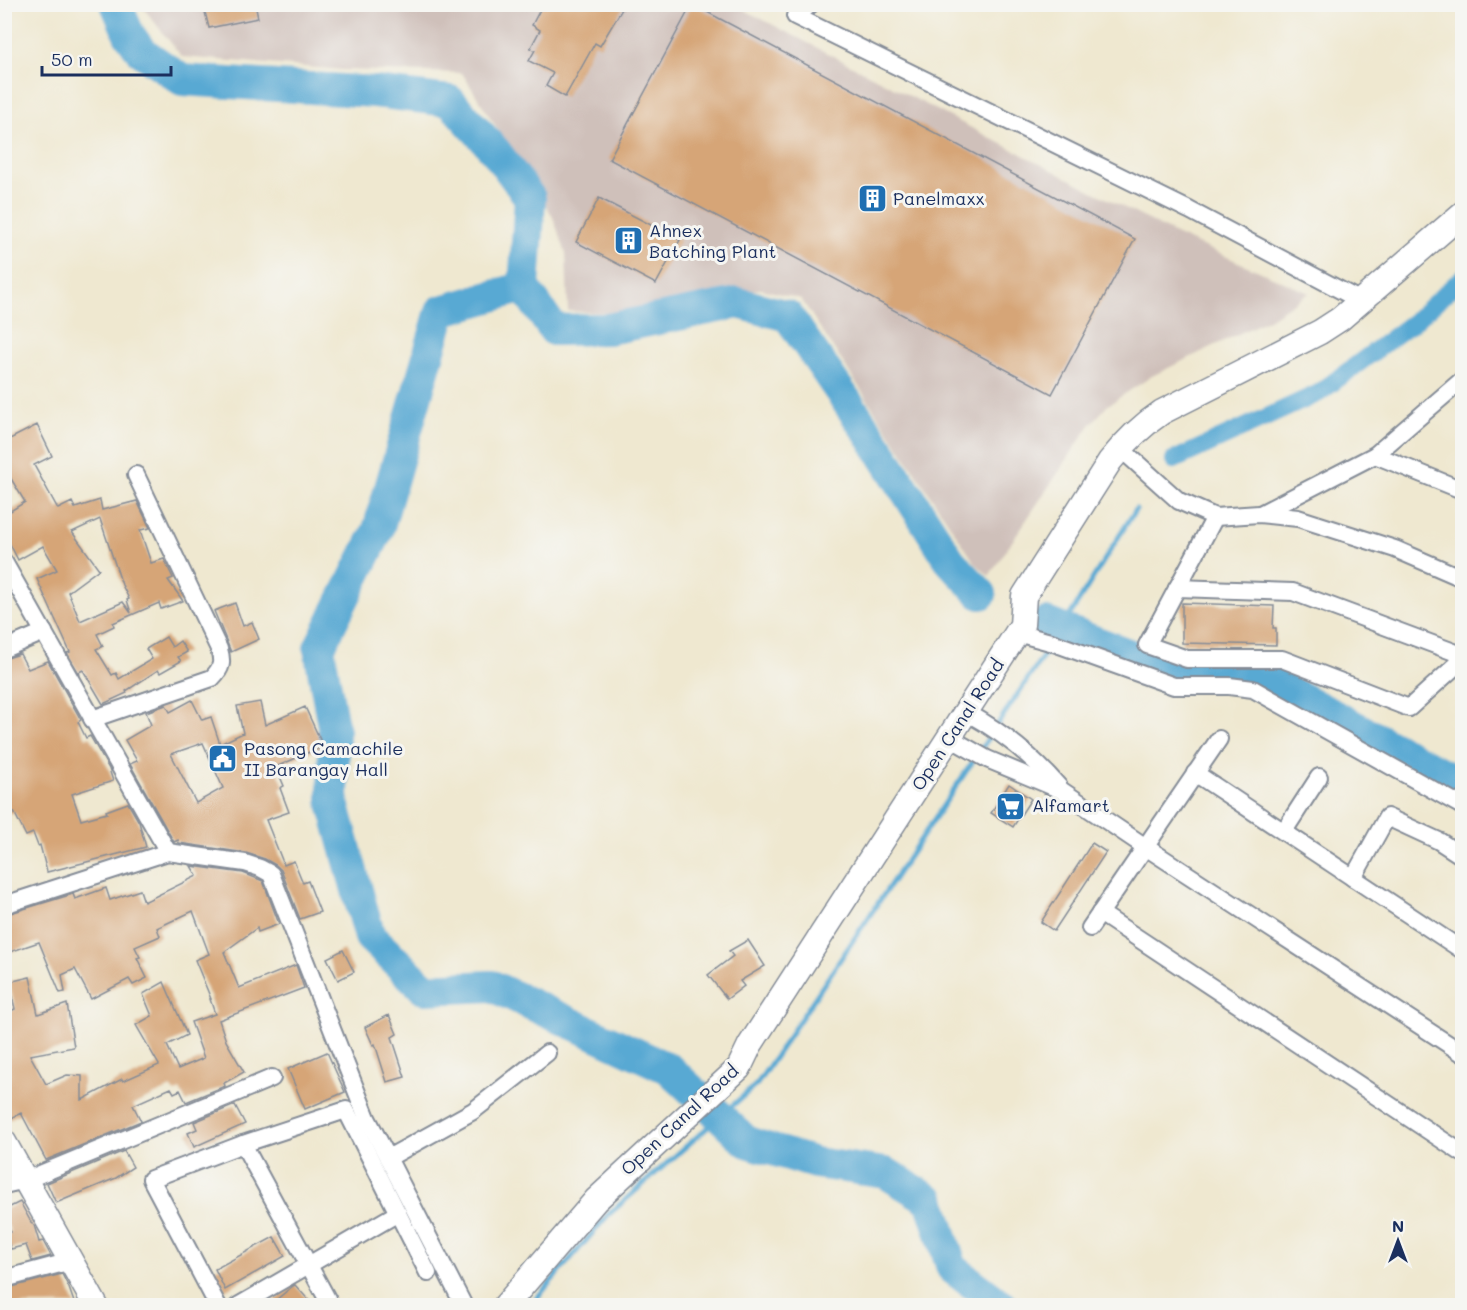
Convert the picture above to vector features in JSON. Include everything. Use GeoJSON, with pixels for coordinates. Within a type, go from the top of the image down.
{"type":"FeatureCollection","features":[{"type":"Feature","properties":{"kind":"main road","name":"Open Canal Road"},"geometry":{"type":"LineString","coordinates":[[505,1305],[596,1200],[739,1068],[750,1045],[976,718],[1022,625],[1024,596],[1120,448],[1144,424],[1162,412],[1320,332],[1361,301],[1462,214]]}},
{"type":"Feature","properties":{"kind":"main road"},"geometry":{"type":"LineString","coordinates":[[4,1142],[15,1183],[71,1261],[96,1305]]}},
{"type":"Feature","properties":{"kind":"street"},"geometry":{"type":"LineString","coordinates":[[811,4],[795,15],[1179,205],[1361,301]]}},
{"type":"Feature","properties":{"kind":"street"},"geometry":{"type":"LineString","coordinates":[[1259,514],[1375,455],[1462,380]]}},
{"type":"Feature","properties":{"kind":"street"},"geometry":{"type":"LineString","coordinates":[[1120,448],[1179,501],[1215,517],[1259,514],[1298,518],[1395,549],[1462,578]]}},
{"type":"Feature","properties":{"kind":"street"},"geometry":{"type":"LineString","coordinates":[[1375,455],[1462,490]]}},
{"type":"Feature","properties":{"kind":"street"},"geometry":{"type":"LineString","coordinates":[[92,719],[212,678],[220,669],[222,661],[219,649],[136,475]]}},
{"type":"Feature","properties":{"kind":"street"},"geometry":{"type":"LineString","coordinates":[[1215,517],[1147,645],[1186,659],[1282,659],[1409,708],[1462,660]]}},
{"type":"Feature","properties":{"kind":"street"},"geometry":{"type":"LineString","coordinates":[[4,562],[168,852]]}},
{"type":"Feature","properties":{"kind":"street"},"geometry":{"type":"LineString","coordinates":[[1177,588],[1293,592],[1462,655]]}},
{"type":"Feature","properties":{"kind":"street"},"geometry":{"type":"LineString","coordinates":[[4,649],[44,632]]}},
{"type":"Feature","properties":{"kind":"street"},"geometry":{"type":"LineString","coordinates":[[1017,633],[1049,641],[1174,686],[1229,686],[1253,689],[1462,806]]}},
{"type":"Feature","properties":{"kind":"street"},"geometry":{"type":"LineString","coordinates":[[976,718],[1002,734],[1042,767],[1061,790]]}},
{"type":"Feature","properties":{"kind":"street"},"geometry":{"type":"LineString","coordinates":[[1090,928],[1219,739]]}},
{"type":"Feature","properties":{"kind":"street"},"geometry":{"type":"LineString","coordinates":[[960,743],[987,759],[1061,790],[1462,1053]]}},
{"type":"Feature","properties":{"kind":"street"},"geometry":{"type":"LineString","coordinates":[[1195,773],[1462,950]]}},
{"type":"Feature","properties":{"kind":"street"},"geometry":{"type":"LineString","coordinates":[[1284,831],[1320,777]]}},
{"type":"Feature","properties":{"kind":"street"},"geometry":{"type":"LineString","coordinates":[[1353,878],[1387,817],[1439,841],[1462,856]]}},
{"type":"Feature","properties":{"kind":"street"},"geometry":{"type":"LineString","coordinates":[[4,905],[168,852],[245,863],[271,874],[367,1118],[464,1305]]}},
{"type":"Feature","properties":{"kind":"street"},"geometry":{"type":"LineString","coordinates":[[1100,913],[1462,1153]]}},
{"type":"Feature","properties":{"kind":"street"},"geometry":{"type":"LineString","coordinates":[[388,1158],[473,1111],[547,1053]]}},
{"type":"Feature","properties":{"kind":"street"},"geometry":{"type":"LineString","coordinates":[[15,1183],[272,1078]]}},
{"type":"Feature","properties":{"kind":"street"},"geometry":{"type":"LineString","coordinates":[[218,1305],[151,1179],[243,1144],[346,1110],[428,1273]]}},
{"type":"Feature","properties":{"kind":"street"},"geometry":{"type":"LineString","coordinates":[[243,1144],[331,1305]]}},
{"type":"Feature","properties":{"kind":"street"},"geometry":{"type":"LineString","coordinates":[[238,1305],[398,1213]]}},
{"type":"Feature","properties":{"kind":"street"},"geometry":{"type":"LineString","coordinates":[[4,1279],[71,1261]]}},
{"type":"Feature","properties":{"kind":"shaded area"},"geometry":{"type":"Polygon","coordinates":[[[141,5],[735,5],[1177,235],[1309,293],[1269,319],[1152,376],[1108,405],[1090,425],[989,576],[975,563],[801,299],[761,289],[607,313],[568,311],[566,253],[552,215],[462,73],[343,70],[182,57],[141,5]]]}},
{"type":"Feature","properties":{"kind":"building"},"geometry":{"type":"Polygon","coordinates":[[[203,4],[255,4],[258,18],[209,28],[203,4]]]}},
{"type":"Feature","properties":{"kind":"building"},"geometry":{"type":"Polygon","coordinates":[[[543,4],[625,4],[600,46],[595,43],[565,97],[546,86],[553,73],[529,61],[535,50],[530,49],[540,30],[532,25],[543,4]]]}},
{"type":"Feature","properties":{"kind":"building","name":"Panelmaxx"},"geometry":{"type":"Polygon","coordinates":[[[692,4],[1135,239],[1052,394],[609,159],[692,4]]]}},
{"type":"Feature","properties":{"kind":"building","name":"Ahnex Batching Plant"},"geometry":{"type":"Polygon","coordinates":[[[599,198],[680,240],[656,284],[576,242],[599,198]]]}},
{"type":"Feature","properties":{"kind":"building"},"geometry":{"type":"Polygon","coordinates":[[[37,425],[52,456],[34,465],[58,509],[72,502],[75,508],[100,500],[102,510],[137,501],[150,528],[140,530],[151,563],[164,559],[173,578],[168,580],[183,601],[161,609],[159,603],[113,623],[114,626],[97,634],[103,646],[96,649],[112,675],[116,673],[119,679],[152,659],[146,649],[166,637],[172,647],[180,641],[187,652],[178,657],[181,661],[160,673],[158,670],[126,691],[127,693],[103,704],[83,670],[79,672],[80,675],[67,653],[70,652],[37,579],[57,570],[43,546],[18,560],[4,532],[4,515],[25,502],[4,467],[4,442],[37,425]],[[100,519],[72,532],[99,569],[68,592],[80,621],[123,602],[131,613],[127,600],[129,599],[122,585],[100,519]]]}},
{"type":"Feature","properties":{"kind":"building"},"geometry":{"type":"Polygon","coordinates":[[[235,603],[243,626],[252,622],[259,639],[231,652],[214,611],[235,603]]]}},
{"type":"Feature","properties":{"kind":"building"},"geometry":{"type":"Polygon","coordinates":[[[1182,603],[1274,606],[1273,628],[1276,628],[1276,645],[1182,643],[1182,603]]]}},
{"type":"Feature","properties":{"kind":"building"},"geometry":{"type":"Polygon","coordinates":[[[20,654],[28,669],[48,661],[81,720],[78,722],[86,738],[90,736],[109,769],[113,781],[72,794],[81,820],[107,813],[106,811],[128,803],[139,822],[146,847],[47,872],[40,845],[38,846],[33,833],[26,836],[14,812],[4,815],[4,659],[20,654]]]}},
{"type":"Feature","properties":{"kind":"building"},"geometry":{"type":"Polygon","coordinates":[[[192,700],[202,720],[211,717],[220,744],[243,733],[237,706],[260,702],[265,725],[305,707],[323,746],[276,767],[284,786],[280,788],[289,812],[266,820],[284,865],[294,861],[303,883],[308,881],[320,912],[300,919],[281,870],[265,859],[246,853],[179,843],[178,840],[174,842],[130,764],[137,761],[125,740],[151,725],[146,712],[166,705],[170,712],[192,700]],[[203,743],[171,754],[196,803],[223,788],[203,743]]]}},
{"type":"Feature","properties":{"kind":"building","name":"Alfamart"},"geometry":{"type":"Polygon","coordinates":[[[1009,784],[1031,799],[1013,827],[991,813],[1009,784]]]}},
{"type":"Feature","properties":{"kind":"building"},"geometry":{"type":"Polygon","coordinates":[[[1092,843],[1106,852],[1054,931],[1041,922],[1092,843]]]}},
{"type":"Feature","properties":{"kind":"building"},"geometry":{"type":"Polygon","coordinates":[[[191,866],[243,873],[263,881],[279,924],[258,932],[257,928],[224,952],[239,988],[296,965],[304,988],[219,1020],[226,1041],[244,1072],[224,1083],[225,1086],[186,1102],[180,1090],[174,1093],[171,1088],[133,1105],[141,1121],[46,1160],[21,1113],[4,1122],[4,1014],[15,1009],[9,982],[30,977],[38,1014],[67,1004],[74,1047],[30,1055],[46,1084],[67,1075],[82,1076],[82,1100],[122,1079],[123,1081],[159,1065],[136,1025],[152,1016],[143,994],[164,982],[187,1035],[167,1045],[178,1069],[204,1058],[191,1022],[215,1014],[195,960],[209,954],[193,911],[157,928],[160,936],[135,947],[140,957],[137,958],[147,978],[133,985],[129,979],[91,999],[75,969],[62,975],[65,992],[60,993],[39,942],[4,954],[4,915],[73,894],[75,899],[106,888],[110,900],[140,890],[144,902],[197,876],[191,866]]]}},
{"type":"Feature","properties":{"kind":"building"},"geometry":{"type":"Polygon","coordinates":[[[748,940],[765,966],[740,981],[744,986],[727,999],[708,975],[733,956],[729,951],[748,940]]]}},
{"type":"Feature","properties":{"kind":"building"},"geometry":{"type":"Polygon","coordinates":[[[343,950],[354,972],[338,980],[327,958],[343,950]]]}},
{"type":"Feature","properties":{"kind":"building"},"geometry":{"type":"Polygon","coordinates":[[[389,1015],[397,1034],[392,1037],[405,1077],[387,1082],[375,1044],[373,1045],[365,1027],[389,1015]]]}},
{"type":"Feature","properties":{"kind":"building"},"geometry":{"type":"Polygon","coordinates":[[[327,1052],[345,1092],[305,1109],[288,1069],[327,1052]]]}},
{"type":"Feature","properties":{"kind":"building"},"geometry":{"type":"Polygon","coordinates":[[[235,1105],[245,1124],[194,1147],[188,1133],[197,1129],[194,1122],[235,1105]]]}},
{"type":"Feature","properties":{"kind":"building"},"geometry":{"type":"Polygon","coordinates":[[[124,1151],[133,1167],[116,1178],[56,1203],[47,1183],[124,1151]]]}},
{"type":"Feature","properties":{"kind":"building"},"geometry":{"type":"Polygon","coordinates":[[[20,1202],[34,1225],[39,1242],[43,1241],[51,1256],[32,1261],[26,1245],[11,1249],[5,1235],[11,1232],[4,1218],[4,1210],[20,1202]]]}},
{"type":"Feature","properties":{"kind":"building"},"geometry":{"type":"Polygon","coordinates":[[[274,1237],[285,1256],[225,1290],[215,1269],[274,1237]]]}},
{"type":"Feature","properties":{"kind":"building"},"geometry":{"type":"Polygon","coordinates":[[[62,1274],[75,1305],[4,1305],[4,1289],[62,1274]]]}},
{"type":"Feature","properties":{"kind":"building"},"geometry":{"type":"Polygon","coordinates":[[[295,1285],[313,1305],[270,1305],[293,1286],[295,1285]]]}},
{"type":"Feature","properties":{"kind":"waterway"},"geometry":{"type":"LineString","coordinates":[[116,4],[129,34],[141,51],[182,80],[375,92],[450,101],[496,152],[530,198],[524,287],[554,330],[608,329],[738,303],[788,316],[870,435],[951,562],[981,594]]}},
{"type":"Feature","properties":{"kind":"waterway"},"geometry":{"type":"LineString","coordinates":[[1174,460],[1319,393],[1416,320],[1462,278]]}},
{"type":"Feature","properties":{"kind":"waterway"},"geometry":{"type":"LineString","coordinates":[[524,287],[441,311],[378,530],[319,648],[334,731],[333,803],[370,937],[425,989],[492,986],[669,1069],[697,1095]]}},
{"type":"Feature","properties":{"kind":"waterway"},"geometry":{"type":"LineString","coordinates":[[530,1306],[608,1215],[757,1084],[1062,628],[1136,509]]}},
{"type":"Feature","properties":{"kind":"waterway"},"geometry":{"type":"LineString","coordinates":[[1046,623],[1173,671],[1259,675],[1462,784]]}},
{"type":"Feature","properties":{"kind":"waterway"},"geometry":{"type":"LineString","coordinates":[[710,1107],[747,1142],[815,1163],[886,1173],[930,1200],[952,1268],[1002,1306]]}},
{"type":"Feature","properties":{"kind":"place","name":"Panelmaxx"},"geometry":{"type":"Point","coordinates":[872,199]}},
{"type":"Feature","properties":{"kind":"place","name":"Ahnex Batching Plant"},"geometry":{"type":"Point","coordinates":[628,241]}},
{"type":"Feature","properties":{"kind":"place","name":"Pasong Camachile II Barangay Hall"},"geometry":{"type":"Point","coordinates":[223,759]}},
{"type":"Feature","properties":{"kind":"place","name":"Alfamart"},"geometry":{"type":"Point","coordinates":[1011,806]}}]}
